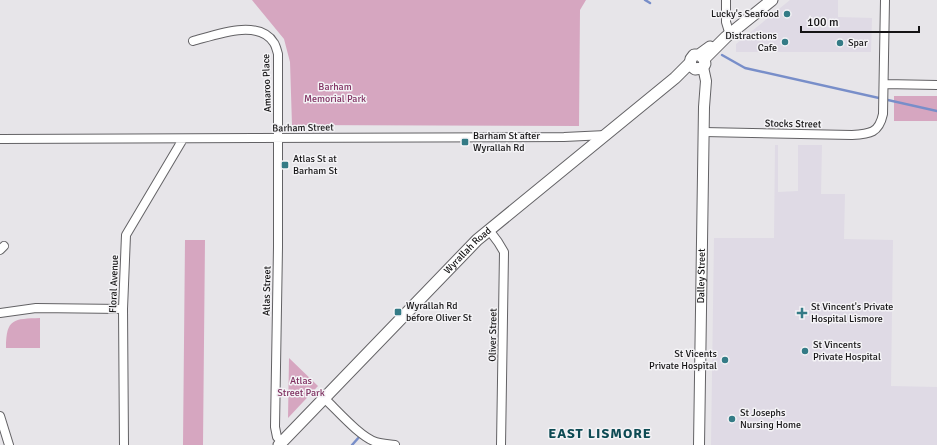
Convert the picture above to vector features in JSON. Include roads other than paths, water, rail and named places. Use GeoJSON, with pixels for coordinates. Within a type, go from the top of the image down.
{"type":"FeatureCollection","features":[{"type":"Feature","properties":{"kind":"main road","name":"Wyrallah Road"},"geometry":{"type":"LineString","coordinates":[[281,444],[477,240],[675,78],[698,64],[720,40],[728,36],[772,0]]}},
{"type":"Feature","properties":{"kind":"street"},"geometry":{"type":"LineString","coordinates":[[726,0],[726,22],[728,36]]}},
{"type":"Feature","properties":{"kind":"street"},"geometry":{"type":"LineString","coordinates":[[885,0],[884,84],[937,85]]}},
{"type":"Feature","properties":{"kind":"street","name":"Amaroo Place"},"geometry":{"type":"LineString","coordinates":[[193,42],[242,30],[256,30],[266,34],[274,43],[278,54],[279,138]]}},
{"type":"Feature","properties":{"kind":"street","name":"Dalley Street"},"geometry":{"type":"LineString","coordinates":[[698,64],[706,81],[704,108],[699,445]]}},
{"type":"Feature","properties":{"kind":"street","name":"Stocks Street"},"geometry":{"type":"LineString","coordinates":[[704,132],[852,135],[870,133],[879,127],[883,114],[884,84]]}},
{"type":"Feature","properties":{"kind":"street","name":"Barham Street"},"geometry":{"type":"LineString","coordinates":[[0,139],[564,137],[606,135]]}},
{"type":"Feature","properties":{"kind":"street","name":"Atlas Street"},"geometry":{"type":"LineString","coordinates":[[279,138],[275,427],[281,444]]}},
{"type":"Feature","properties":{"kind":"street","name":"Floral Avenue"},"geometry":{"type":"LineString","coordinates":[[124,445],[123,309],[126,235],[184,139]]}},
{"type":"Feature","properties":{"kind":"street","name":"Oliver Street"},"geometry":{"type":"LineString","coordinates":[[490,230],[504,252],[501,445]]}},
{"type":"Feature","properties":{"kind":"street"},"geometry":{"type":"LineString","coordinates":[[0,313],[36,308],[123,309]]}},
{"type":"Feature","properties":{"kind":"street"},"geometry":{"type":"LineString","coordinates":[[324,398],[368,439],[395,445]]}},
{"type":"Feature","properties":{"kind":"street"},"geometry":{"type":"LineString","coordinates":[[0,416],[9,445]]}},
{"type":"Feature","properties":{"kind":"waterway"},"geometry":{"type":"LineString","coordinates":[[645,0],[650,3]]}},
{"type":"Feature","properties":{"kind":"waterway"},"geometry":{"type":"LineString","coordinates":[[722,55],[745,68],[937,111]]}},
{"type":"Feature","properties":{"kind":"waterway"},"geometry":{"type":"LineString","coordinates":[[352,445],[360,436]]}},
{"type":"Feature","properties":{"kind":"place","name":"Lucky's Seafood"},"geometry":{"type":"Point","coordinates":[787,14]}},
{"type":"Feature","properties":{"kind":"place","name":"Distractions Cafe"},"geometry":{"type":"Point","coordinates":[785,42]}},
{"type":"Feature","properties":{"kind":"place","name":"Spar"},"geometry":{"type":"Point","coordinates":[840,43]}},
{"type":"Feature","properties":{"kind":"place","name":"Barham St after Wyrallah Rd"},"geometry":{"type":"Point","coordinates":[465,142]}},
{"type":"Feature","properties":{"kind":"place","name":"Atlas St at Barham St"},"geometry":{"type":"Point","coordinates":[285,165]}},
{"type":"Feature","properties":{"kind":"place","name":"Wyrallah Rd before Oliver St"},"geometry":{"type":"Point","coordinates":[398,312]}},
{"type":"Feature","properties":{"kind":"place","name":"St Vincent's Private Hospital Lismore"},"geometry":{"type":"Point","coordinates":[802,313]}},
{"type":"Feature","properties":{"kind":"place","name":"St Vincents Private Hospital"},"geometry":{"type":"Point","coordinates":[805,351]}},
{"type":"Feature","properties":{"kind":"place","name":"St Vicents Private Hospital"},"geometry":{"type":"Point","coordinates":[725,360]}},
{"type":"Feature","properties":{"kind":"place","name":"St Josephs Nursing Home"},"geometry":{"type":"Point","coordinates":[732,419]}},
{"type":"Feature","properties":{"kind":"district","name":"EAST LISMORE"},"geometry":{"type":"Point","coordinates":[600,433]}},
{"type":"Feature","properties":{"kind":"park label","name":"Barham Memorial Park"},"geometry":{"type":"Point","coordinates":[335,92]}},
{"type":"Feature","properties":{"kind":"park label","name":"Atlas Street Park"},"geometry":{"type":"Point","coordinates":[301,386]}}]}
